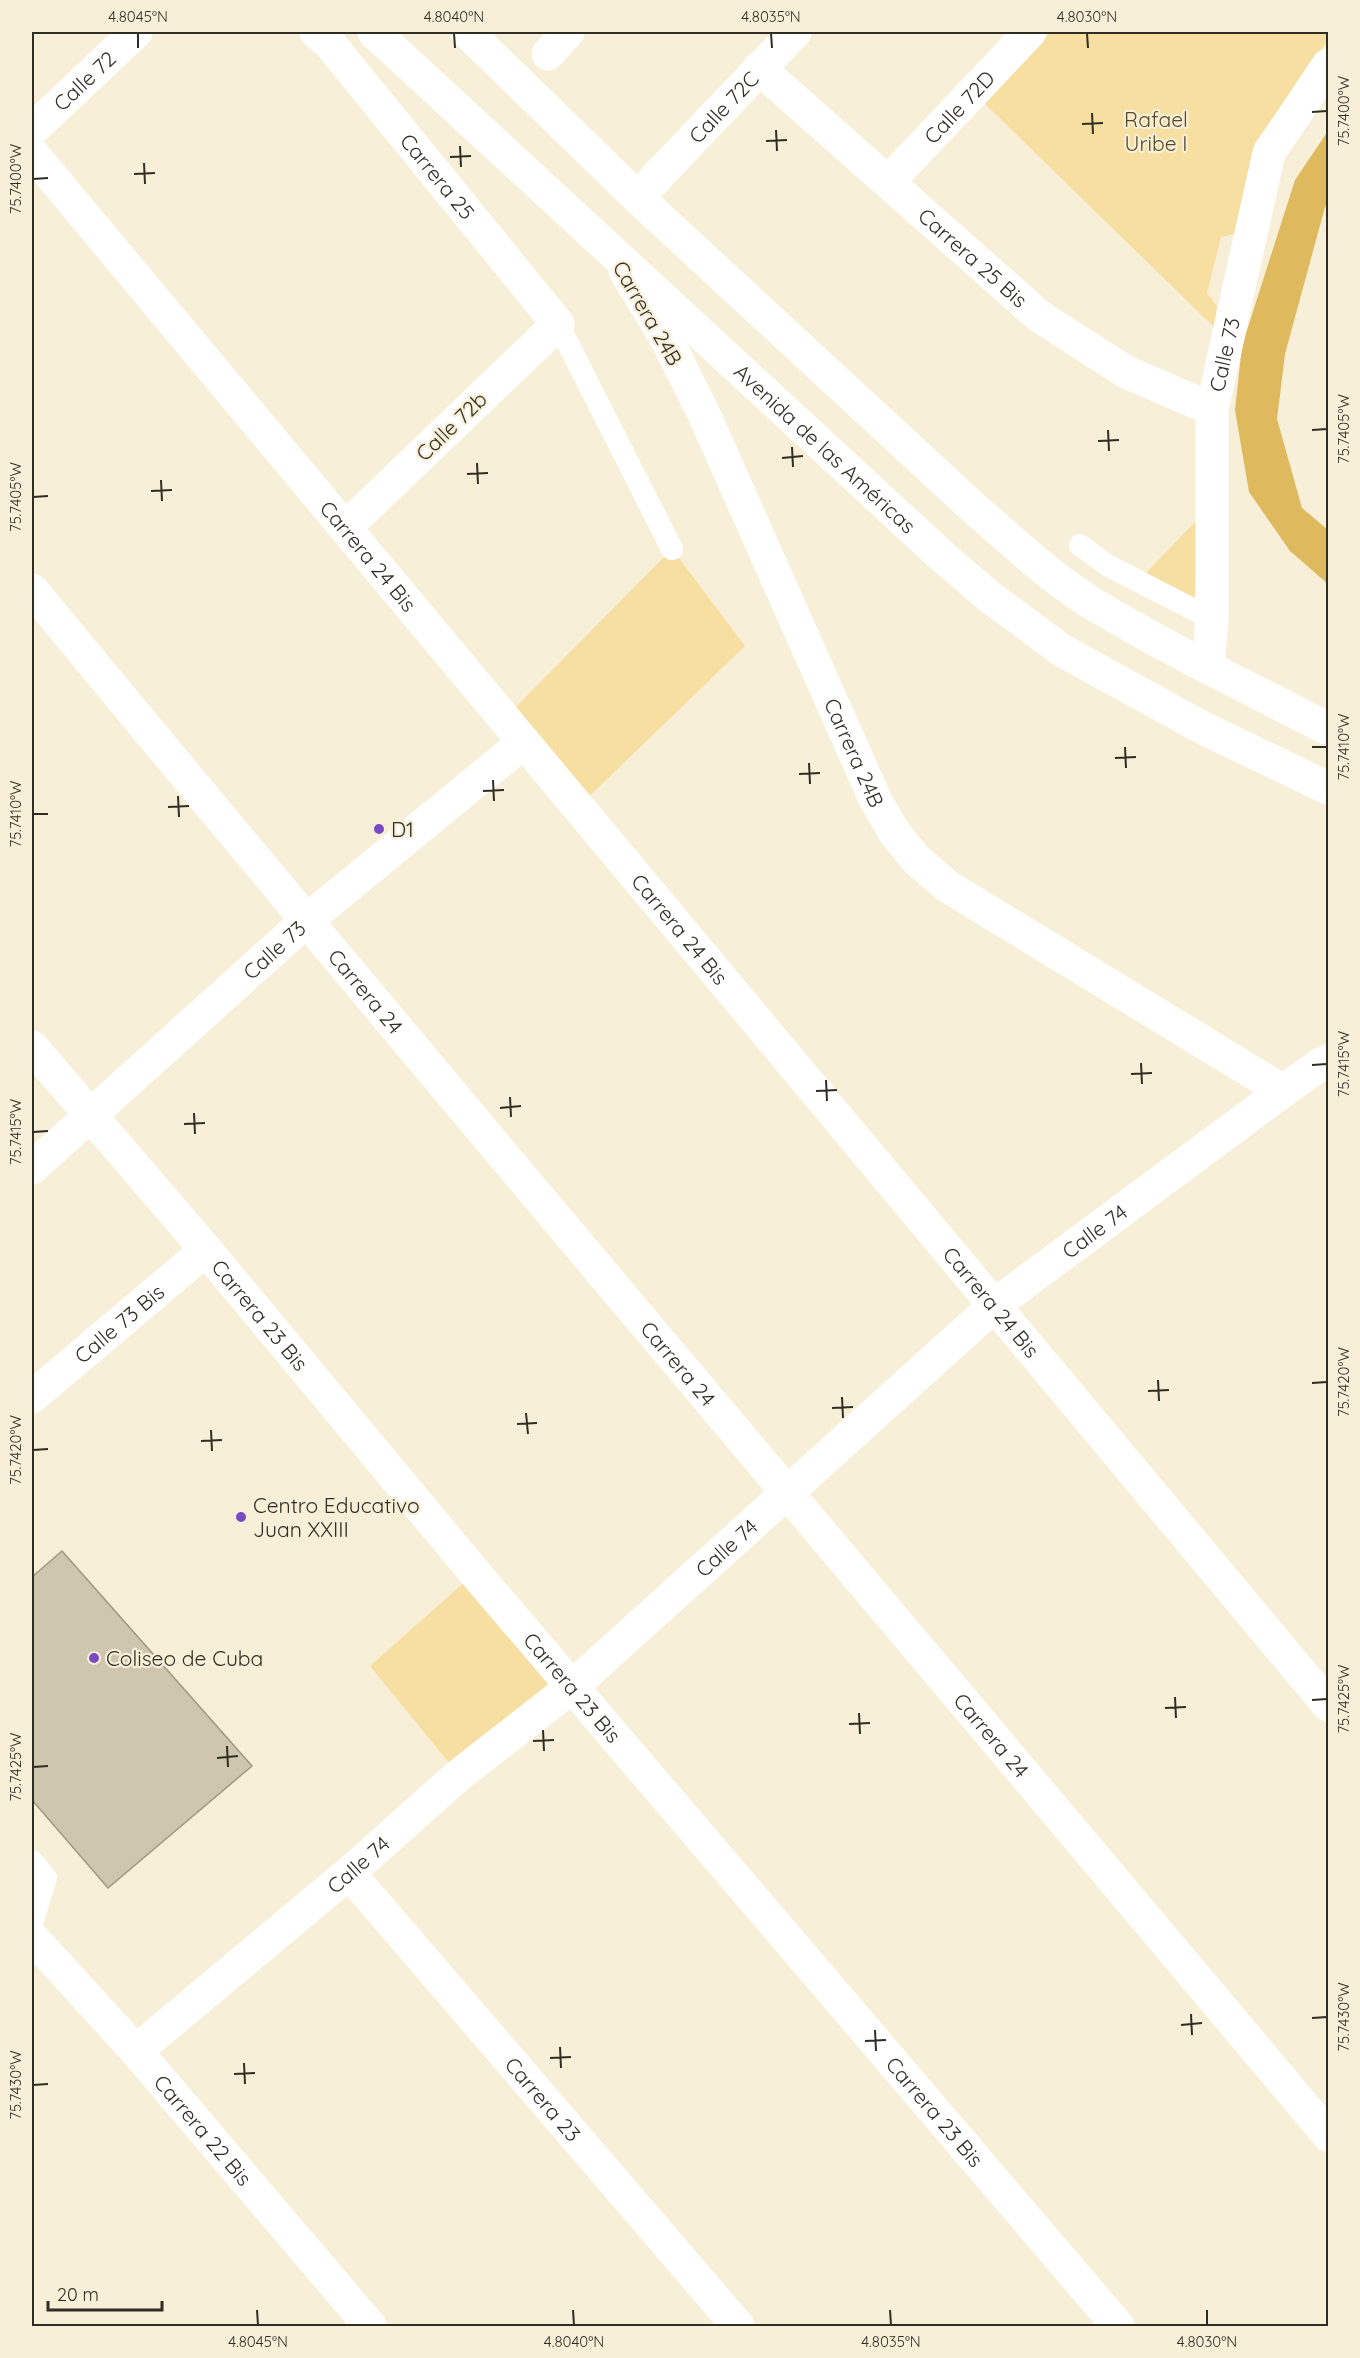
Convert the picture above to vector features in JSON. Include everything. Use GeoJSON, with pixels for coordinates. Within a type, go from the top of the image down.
{"type":"FeatureCollection","features":[{"type":"Feature","properties":{"kind":"street","name":"Calle 72"},"geometry":{"type":"LineString","coordinates":[[32,130],[136,32]]}},
{"type":"Feature","properties":{"kind":"street","name":"Carrera 25"},"geometry":{"type":"LineString","coordinates":[[316,32],[330,44],[558,324]]}},
{"type":"Feature","properties":{"kind":"street","name":"Avenida de las Américas"},"geometry":{"type":"LineString","coordinates":[[374,32],[942,556],[991,598],[1063,651],[1203,728],[1314,782]]}},
{"type":"Feature","properties":{"kind":"street"},"geometry":{"type":"LineString","coordinates":[[466,32],[646,206],[975,510],[1025,552],[1089,601],[1208,667],[1325,727]]}},
{"type":"Feature","properties":{"kind":"street","name":"Calle 72C"},"geometry":{"type":"LineString","coordinates":[[651,183],[795,32]]}},
{"type":"Feature","properties":{"kind":"street","name":"Calle 72D"},"geometry":{"type":"LineString","coordinates":[[889,181],[1030,32]]}},
{"type":"Feature","properties":{"kind":"street","name":"Calle 73"},"geometry":{"type":"LineString","coordinates":[[1208,667],[1212,619],[1212,409],[1269,153],[1329,65]]}},
{"type":"Feature","properties":{"kind":"street","name":"Carrera 25 Bis"},"geometry":{"type":"LineString","coordinates":[[759,68],[1039,316],[1126,372],[1212,409]]}},
{"type":"Feature","properties":{"kind":"street","name":"Carrera 24 Bis"},"geometry":{"type":"LineString","coordinates":[[32,153],[1329,1705]]}},
{"type":"Feature","properties":{"kind":"street","name":"Carrera 24B"},"geometry":{"type":"LineString","coordinates":[[611,250],[662,331],[703,412],[876,801],[896,835],[917,860],[947,886],[1283,1091]]}},
{"type":"Feature","properties":{"kind":"street","name":"Calle 72b"},"geometry":{"type":"LineString","coordinates":[[345,528],[558,324]]}},
{"type":"Feature","properties":{"kind":"street","name":"Carrera 24"},"geometry":{"type":"LineString","coordinates":[[32,590],[306,921],[1329,2135]]}},
{"type":"Feature","properties":{"kind":"street","name":"Calle 73"},"geometry":{"type":"LineString","coordinates":[[32,1168],[306,921],[524,742]]}},
{"type":"Feature","properties":{"kind":"street","name":"Carrera 23 Bis"},"geometry":{"type":"LineString","coordinates":[[32,1047],[206,1250],[475,1573],[1118,2326]]}},
{"type":"Feature","properties":{"kind":"street","name":"Calle 74"},"geometry":{"type":"LineString","coordinates":[[136,2051],[349,1873],[459,1775],[573,1686],[996,1305],[1325,1062]]}},
{"type":"Feature","properties":{"kind":"street","name":"Calle 73 Bis"},"geometry":{"type":"LineString","coordinates":[[32,1397],[206,1250]]}},
{"type":"Feature","properties":{"kind":"street","name":"Carrera 23"},"geometry":{"type":"LineString","coordinates":[[349,1873],[738,2326]]}},
{"type":"Feature","properties":{"kind":"street","name":"Carrera 22 Bis"},"geometry":{"type":"LineString","coordinates":[[32,1937],[136,2051],[370,2326]]}},
{"type":"Feature","properties":{"kind":"lane"},"geometry":{"type":"LineString","coordinates":[[482,32],[522,86]]}},
{"type":"Feature","properties":{"kind":"lane"},"geometry":{"type":"LineString","coordinates":[[558,324],[672,549]]}},
{"type":"Feature","properties":{"kind":"lane"},"geometry":{"type":"LineString","coordinates":[[1080,545],[1107,565],[1212,619]]}},
{"type":"Feature","properties":{"kind":"lane"},"geometry":{"type":"LineString","coordinates":[[32,1861],[46,1878],[32,1923]]}},
{"type":"Feature","properties":{"kind":"green space","name":"Rafael Uribe I"},"geometry":{"type":"Polygon","coordinates":[[[1051,32],[1327,32],[1328,40],[1255,143],[1234,234],[1221,237],[1207,293],[1217,306],[1214,327],[983,102],[1051,32]]]}},
{"type":"Feature","properties":{"kind":"green space"},"geometry":{"type":"Polygon","coordinates":[[[1198,519],[1195,599],[1145,574],[1198,519]]]}},
{"type":"Feature","properties":{"kind":"green space"},"geometry":{"type":"Polygon","coordinates":[[[672,549],[745,646],[578,807],[504,719],[672,549]]]}},
{"type":"Feature","properties":{"kind":"green space"},"geometry":{"type":"Polygon","coordinates":[[[475,1573],[573,1686],[459,1775],[370,1666],[475,1573]]]}},
{"type":"Feature","properties":{"kind":"shaded area"},"geometry":{"type":"Polygon","coordinates":[[[1328,131],[1328,202],[1285,354],[1277,419],[1302,508],[1328,530],[1328,584],[1290,551],[1249,492],[1235,410],[1242,346],[1295,180],[1328,131]]]}},
{"type":"Feature","properties":{"kind":"building","name":"Coliseo de Cuba"},"geometry":{"type":"Polygon","coordinates":[[[62,1551],[252,1766],[108,1888],[32,1800],[32,1577],[62,1551]]]}},
{"type":"Feature","properties":{"kind":"place","name":"D1"},"geometry":{"type":"Point","coordinates":[379,829]}},
{"type":"Feature","properties":{"kind":"place","name":"Centro Educativo Juan XXIII"},"geometry":{"type":"Point","coordinates":[241,1517]}},
{"type":"Feature","properties":{"kind":"place","name":"Coliseo de Cuba"},"geometry":{"type":"Point","coordinates":[94,1658]}}]}
